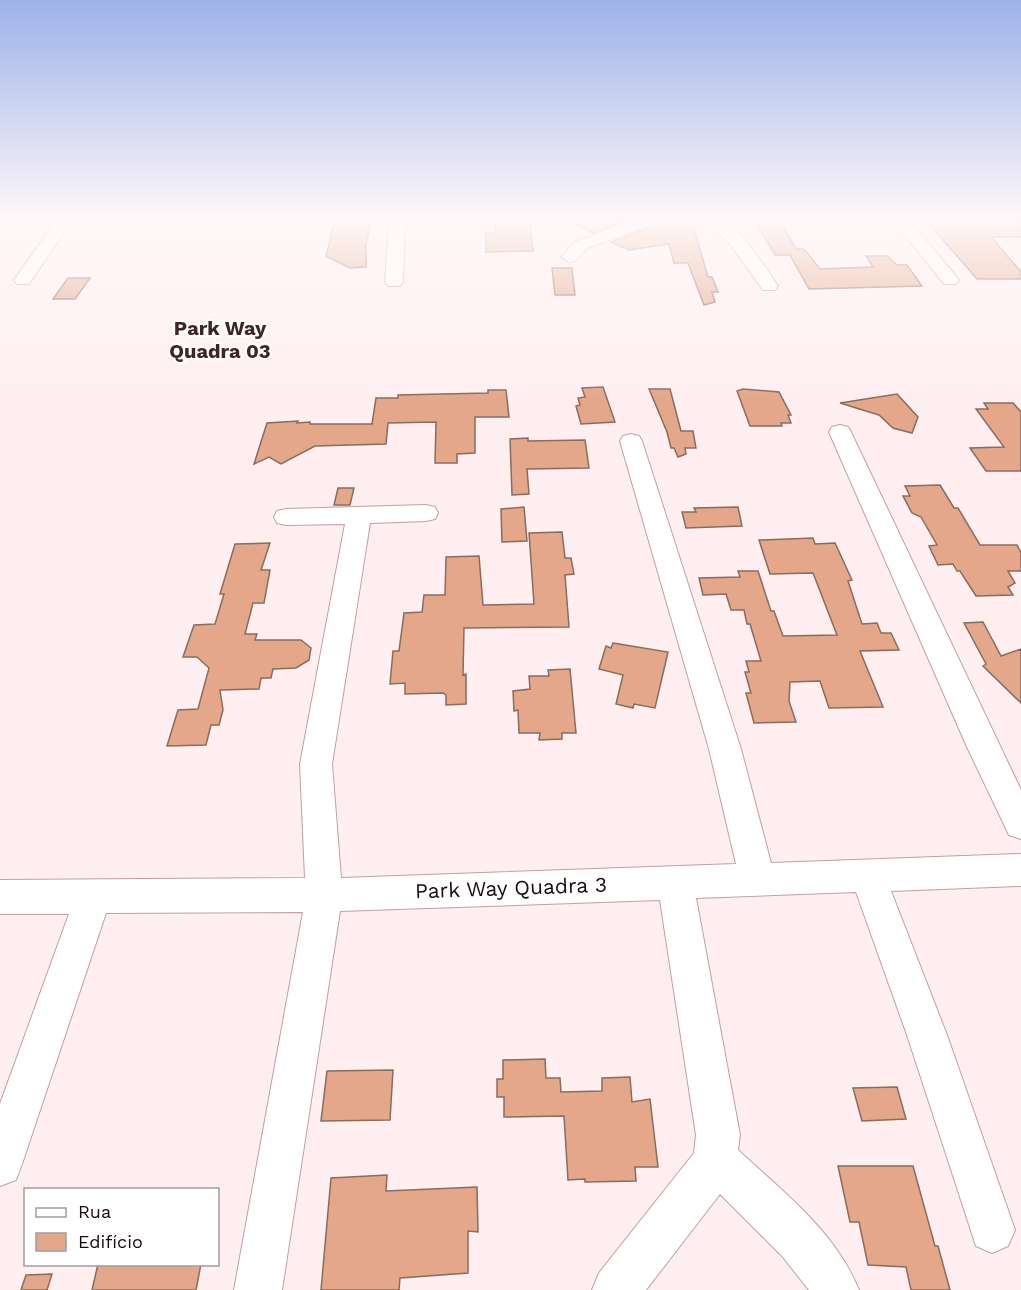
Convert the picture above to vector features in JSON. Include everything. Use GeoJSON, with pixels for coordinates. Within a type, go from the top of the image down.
{"type":"FeatureCollection","features":[{"type":"Feature","properties":{"kind":"street"},"geometry":{"type":"LineString","coordinates":[[764,278],[769,286]]}},
{"type":"Feature","properties":{"kind":"street"},"geometry":{"type":"LineString","coordinates":[[840,432],[1021,824]]}},
{"type":"Feature","properties":{"kind":"street"},"geometry":{"type":"LineString","coordinates":[[631,441],[725,749],[758,878]]}},
{"type":"Feature","properties":{"kind":"street"},"geometry":{"type":"LineString","coordinates":[[286,517],[426,513]]}},
{"type":"Feature","properties":{"kind":"street"},"geometry":{"type":"LineString","coordinates":[[258,1290],[324,895],[316,764],[359,516]]}},
{"type":"Feature","properties":{"kind":"street","name":"Park Way Quadra 3"},"geometry":{"type":"LineString","coordinates":[[0,897],[324,895],[1021,870]]}},
{"type":"Feature","properties":{"kind":"street"},"geometry":{"type":"LineString","coordinates":[[867,875],[927,1035],[992,1230]]}},
{"type":"Feature","properties":{"kind":"street"},"geometry":{"type":"LineString","coordinates":[[616,1290],[705,1177],[716,1159],[718,1135],[675,881]]}},
{"type":"Feature","properties":{"kind":"street"},"geometry":{"type":"LineString","coordinates":[[0,1164],[94,895]]}},
{"type":"Feature","properties":{"kind":"street"},"geometry":{"type":"LineString","coordinates":[[716,1159],[793,1235],[830,1276],[835,1290]]}},
{"type":"Feature","properties":{"kind":"building"},"geometry":{"type":"Polygon","coordinates":[[[68,278],[90,278],[75,299],[53,299],[68,278]]]}},
{"type":"Feature","properties":{"kind":"building"},"geometry":{"type":"Polygon","coordinates":[[[553,278],[573,278],[575,295],[555,295],[553,278]]]}},
{"type":"Feature","properties":{"kind":"building"},"geometry":{"type":"Polygon","coordinates":[[[694,278],[712,278],[718,292],[712,292],[715,302],[704,305],[694,278]]]}},
{"type":"Feature","properties":{"kind":"building"},"geometry":{"type":"Polygon","coordinates":[[[803,278],[916,278],[922,286],[809,289],[803,278]]]}},
{"type":"Feature","properties":{"kind":"building"},"geometry":{"type":"Polygon","coordinates":[[[976,278],[1021,278],[1021,279],[976,278]]]}},
{"type":"Feature","properties":{"kind":"building"},"geometry":{"type":"Polygon","coordinates":[[[603,387],[615,422],[581,424],[576,406],[580,405],[578,398],[585,397],[582,388],[603,387]]]}},
{"type":"Feature","properties":{"kind":"building"},"geometry":{"type":"Polygon","coordinates":[[[649,389],[670,389],[681,431],[693,431],[696,448],[685,448],[686,454],[678,457],[674,448],[671,448],[667,432],[649,389]]]}},
{"type":"Feature","properties":{"kind":"building"},"geometry":{"type":"Polygon","coordinates":[[[743,389],[779,392],[791,415],[788,415],[791,423],[781,423],[782,426],[750,426],[737,391],[743,389]]]}},
{"type":"Feature","properties":{"kind":"building"},"geometry":{"type":"Polygon","coordinates":[[[488,390],[506,390],[509,417],[475,417],[475,453],[457,454],[457,463],[435,463],[436,422],[388,423],[386,444],[315,446],[281,464],[269,457],[254,464],[267,423],[298,421],[297,423],[310,422],[310,424],[372,424],[376,398],[398,398],[398,395],[488,393],[488,390]]]}},
{"type":"Feature","properties":{"kind":"building"},"geometry":{"type":"Polygon","coordinates":[[[897,394],[918,417],[912,433],[893,428],[879,415],[840,403],[897,394]]]}},
{"type":"Feature","properties":{"kind":"building"},"geometry":{"type":"Polygon","coordinates":[[[984,403],[1013,403],[1021,412],[1021,471],[986,471],[970,448],[1004,447],[976,409],[988,409],[984,403]]]}},
{"type":"Feature","properties":{"kind":"building"},"geometry":{"type":"Polygon","coordinates":[[[528,438],[528,441],[585,440],[589,468],[527,469],[529,494],[512,495],[510,439],[528,438]]]}},
{"type":"Feature","properties":{"kind":"building"},"geometry":{"type":"Polygon","coordinates":[[[940,485],[954,508],[958,508],[980,545],[1017,545],[1021,553],[1021,571],[1008,571],[1015,583],[1008,587],[1013,595],[976,596],[953,564],[938,565],[929,546],[937,545],[921,517],[912,513],[903,496],[910,496],[905,486],[940,485]]]}},
{"type":"Feature","properties":{"kind":"building"},"geometry":{"type":"Polygon","coordinates":[[[338,488],[354,488],[350,505],[334,505],[338,488]]]}},
{"type":"Feature","properties":{"kind":"building"},"geometry":{"type":"Polygon","coordinates":[[[524,507],[527,541],[502,542],[501,509],[524,507]]]}},
{"type":"Feature","properties":{"kind":"building"},"geometry":{"type":"Polygon","coordinates":[[[738,507],[742,526],[686,528],[682,512],[696,512],[694,508],[738,507]]]}},
{"type":"Feature","properties":{"kind":"building"},"geometry":{"type":"Polygon","coordinates":[[[562,532],[565,558],[571,558],[574,574],[565,575],[569,627],[464,628],[463,675],[466,674],[466,704],[446,705],[446,695],[443,693],[405,694],[405,683],[390,684],[393,651],[399,651],[404,613],[422,612],[424,595],[445,595],[446,557],[479,556],[483,605],[534,604],[529,533],[562,532]]]}},
{"type":"Feature","properties":{"kind":"building"},"geometry":{"type":"Polygon","coordinates":[[[813,538],[815,544],[835,543],[852,580],[848,581],[862,624],[877,623],[881,633],[891,633],[899,650],[860,651],[883,707],[829,708],[820,681],[790,682],[789,701],[796,722],[754,723],[746,693],[751,693],[745,672],[749,672],[746,661],[761,661],[750,624],[747,624],[744,610],[731,610],[726,594],[703,595],[699,578],[740,577],[738,571],[758,571],[771,611],[774,611],[783,636],[837,635],[813,573],[770,574],[759,540],[813,538]]]}},
{"type":"Feature","properties":{"kind":"building"},"geometry":{"type":"Polygon","coordinates":[[[270,543],[261,570],[270,570],[264,603],[253,603],[245,634],[257,634],[255,640],[301,640],[311,648],[309,660],[296,668],[273,669],[271,678],[261,678],[259,689],[220,690],[223,710],[219,725],[211,725],[206,745],[167,746],[178,710],[198,709],[209,668],[197,657],[183,657],[194,625],[215,624],[224,594],[220,594],[235,544],[270,543]]]}},
{"type":"Feature","properties":{"kind":"building"},"geometry":{"type":"Polygon","coordinates":[[[983,622],[1001,656],[1021,649],[1021,703],[983,666],[986,664],[964,623],[983,622]]]}},
{"type":"Feature","properties":{"kind":"building"},"geometry":{"type":"Polygon","coordinates":[[[613,643],[668,652],[655,708],[634,704],[633,708],[616,704],[623,675],[599,669],[606,646],[611,648],[613,643]]]}},
{"type":"Feature","properties":{"kind":"building"},"geometry":{"type":"Polygon","coordinates":[[[570,669],[576,733],[562,733],[562,739],[539,740],[540,733],[519,733],[518,710],[514,711],[513,691],[530,689],[529,676],[549,676],[548,670],[570,669]]]}},
{"type":"Feature","properties":{"kind":"building"},"geometry":{"type":"Polygon","coordinates":[[[545,1059],[546,1078],[560,1078],[561,1092],[602,1091],[602,1078],[630,1077],[632,1102],[650,1099],[658,1167],[635,1167],[636,1181],[568,1180],[564,1116],[504,1117],[504,1097],[497,1097],[497,1079],[503,1079],[503,1060],[545,1059]]]}},
{"type":"Feature","properties":{"kind":"building"},"geometry":{"type":"Polygon","coordinates":[[[393,1070],[390,1120],[321,1121],[327,1071],[393,1070]]]}},
{"type":"Feature","properties":{"kind":"building"},"geometry":{"type":"Polygon","coordinates":[[[897,1087],[906,1119],[862,1121],[853,1088],[897,1087]]]}},
{"type":"Feature","properties":{"kind":"building"},"geometry":{"type":"Polygon","coordinates":[[[838,1166],[913,1166],[950,1290],[911,1290],[906,1267],[868,1265],[859,1222],[850,1222],[838,1166]]]}},
{"type":"Feature","properties":{"kind":"building"},"geometry":{"type":"Polygon","coordinates":[[[387,1175],[386,1191],[477,1187],[478,1232],[468,1231],[468,1273],[400,1278],[399,1290],[321,1290],[331,1178],[387,1175]]]}},
{"type":"Feature","properties":{"kind":"building"},"geometry":{"type":"Polygon","coordinates":[[[98,1266],[201,1266],[196,1290],[92,1290],[98,1266]]]}},
{"type":"Feature","properties":{"kind":"building"},"geometry":{"type":"Polygon","coordinates":[[[52,1274],[47,1290],[21,1290],[26,1275],[52,1274]]]}},
{"type":"Feature","properties":{"kind":"district","name":"Park Way Quadra 03"},"geometry":{"type":"Point","coordinates":[220,340]}}]}
